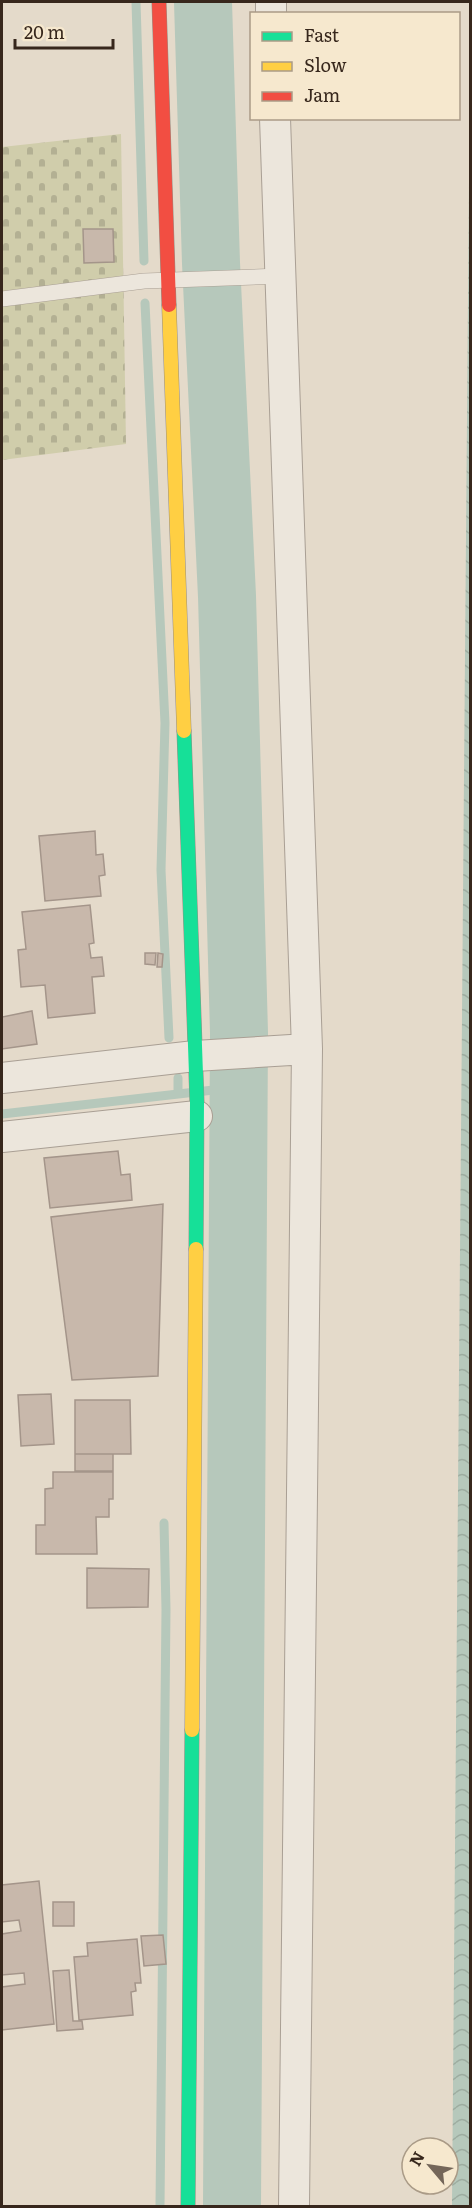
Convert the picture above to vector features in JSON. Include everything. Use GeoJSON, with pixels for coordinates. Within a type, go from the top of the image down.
{"type":"FeatureCollection","features":[{"type":"Feature","properties":{"kind":"street"},"geometry":{"type":"LineString","coordinates":[[159,2],[174,280],[205,1064],[197,1110],[188,2206]]}},
{"type":"Feature","properties":{"kind":"street"},"geometry":{"type":"LineString","coordinates":[[275,120],[268,276],[307,1049],[294,2206]]}},
{"type":"Feature","properties":{"kind":"street"},"geometry":{"type":"LineString","coordinates":[[2,1078],[205,1064],[260,1053],[307,1049]]}},
{"type":"Feature","properties":{"kind":"street"},"geometry":{"type":"LineString","coordinates":[[2,1137],[197,1110]]}},
{"type":"Feature","properties":{"kind":"lane"},"geometry":{"type":"LineString","coordinates":[[2,299],[174,280],[268,276]]}},
{"type":"Feature","properties":{"kind":"green space"},"geometry":{"type":"Polygon","coordinates":[[[121,134],[126,444],[2,460],[2,147],[121,134]]]}},
{"type":"Feature","properties":{"kind":"water"},"geometry":{"type":"Polygon","coordinates":[[[470,62],[470,2206],[452,2206],[452,2196],[460,2196],[460,2136],[453,2136],[470,62]]]}},
{"type":"Feature","properties":{"kind":"building"},"geometry":{"type":"Polygon","coordinates":[[[83,229],[113,229],[114,262],[84,263],[83,229]]]}},
{"type":"Feature","properties":{"kind":"building"},"geometry":{"type":"Polygon","coordinates":[[[95,831],[96,855],[103,854],[105,875],[99,876],[101,896],[45,901],[39,836],[95,831]]]}},
{"type":"Feature","properties":{"kind":"building"},"geometry":{"type":"Polygon","coordinates":[[[90,905],[94,943],[89,944],[91,958],[102,957],[104,976],[92,977],[95,1013],[48,1018],[45,985],[21,987],[18,950],[26,949],[22,912],[90,905]]]}},
{"type":"Feature","properties":{"kind":"building"},"geometry":{"type":"Polygon","coordinates":[[[145,953],[156,953],[155,965],[145,964],[145,953]]]}},
{"type":"Feature","properties":{"kind":"building"},"geometry":{"type":"Polygon","coordinates":[[[158,953],[163,954],[162,967],[157,967],[158,953]]]}},
{"type":"Feature","properties":{"kind":"building"},"geometry":{"type":"Polygon","coordinates":[[[32,1011],[37,1044],[2,1049],[2,1017],[32,1011]]]}},
{"type":"Feature","properties":{"kind":"building"},"geometry":{"type":"Polygon","coordinates":[[[118,1151],[121,1175],[130,1174],[132,1200],[50,1208],[44,1158],[118,1151]]]}},
{"type":"Feature","properties":{"kind":"building"},"geometry":{"type":"Polygon","coordinates":[[[163,1204],[158,1376],[72,1380],[51,1217],[163,1204]]]}},
{"type":"Feature","properties":{"kind":"building"},"geometry":{"type":"Polygon","coordinates":[[[51,1394],[54,1444],[21,1446],[18,1395],[51,1394]]]}},
{"type":"Feature","properties":{"kind":"building"},"geometry":{"type":"Polygon","coordinates":[[[75,1400],[130,1400],[131,1454],[75,1454],[75,1400]]]}},
{"type":"Feature","properties":{"kind":"building"},"geometry":{"type":"Polygon","coordinates":[[[75,1454],[113,1454],[113,1471],[75,1471],[75,1454]]]}},
{"type":"Feature","properties":{"kind":"building"},"geometry":{"type":"Polygon","coordinates":[[[53,1472],[113,1472],[113,1499],[109,1499],[109,1517],[96,1517],[97,1554],[36,1554],[36,1525],[45,1525],[45,1489],[53,1488],[53,1472]]]}},
{"type":"Feature","properties":{"kind":"building"},"geometry":{"type":"Polygon","coordinates":[[[87,1568],[149,1569],[148,1607],[87,1608],[87,1568]]]}},
{"type":"Feature","properties":{"kind":"building"},"geometry":{"type":"Polygon","coordinates":[[[39,1881],[54,2024],[2,2030],[2,1987],[25,1984],[24,1973],[2,1975],[2,1934],[21,1931],[19,1920],[2,1922],[2,1885],[39,1881]]]}},
{"type":"Feature","properties":{"kind":"building"},"geometry":{"type":"Polygon","coordinates":[[[53,1902],[74,1902],[74,1926],[53,1926],[53,1902]]]}},
{"type":"Feature","properties":{"kind":"building"},"geometry":{"type":"Polygon","coordinates":[[[163,1935],[166,1964],[144,1966],[141,1936],[163,1935]]]}},
{"type":"Feature","properties":{"kind":"building"},"geometry":{"type":"Polygon","coordinates":[[[137,1939],[141,1983],[135,1983],[136,1991],[131,1992],[133,2015],[79,2020],[74,1957],[88,1956],[87,1943],[137,1939]]]}},
{"type":"Feature","properties":{"kind":"building"},"geometry":{"type":"Polygon","coordinates":[[[69,1970],[73,2021],[82,2021],[83,2029],[57,2031],[53,1971],[69,1970]]]}},
{"type":"Feature","properties":{"kind":"waterway"},"geometry":{"type":"LineString","coordinates":[[136,2],[144,261]]}},
{"type":"Feature","properties":{"kind":"waterway"},"geometry":{"type":"LineString","coordinates":[[203,2],[211,263],[227,596],[239,1033],[232,2206]]}},
{"type":"Feature","properties":{"kind":"waterway"},"geometry":{"type":"LineString","coordinates":[[145,303],[165,723],[161,870],[169,1038]]}},
{"type":"Feature","properties":{"kind":"waterway"},"geometry":{"type":"LineString","coordinates":[[178,1078],[178,1094]]}},
{"type":"Feature","properties":{"kind":"waterway"},"geometry":{"type":"LineString","coordinates":[[2,1114],[240,1087]]}},
{"type":"Feature","properties":{"kind":"waterway"},"geometry":{"type":"LineString","coordinates":[[160,2206],[166,1609],[164,1523]]}},
{"type":"Feature","properties":{"kind":"traffic: fast"},"geometry":{"type":"LineString","coordinates":[[184,731],[197,1103],[196,1249]]}},
{"type":"Feature","properties":{"kind":"traffic: fast"},"geometry":{"type":"LineString","coordinates":[[188,2206],[192,1730]]}},
{"type":"Feature","properties":{"kind":"traffic: slow"},"geometry":{"type":"LineString","coordinates":[[169,305],[184,731]]}},
{"type":"Feature","properties":{"kind":"traffic: slow"},"geometry":{"type":"LineString","coordinates":[[192,1730],[196,1249]]}},
{"type":"Feature","properties":{"kind":"traffic: jam"},"geometry":{"type":"LineString","coordinates":[[159,2],[169,305]]}}]}
